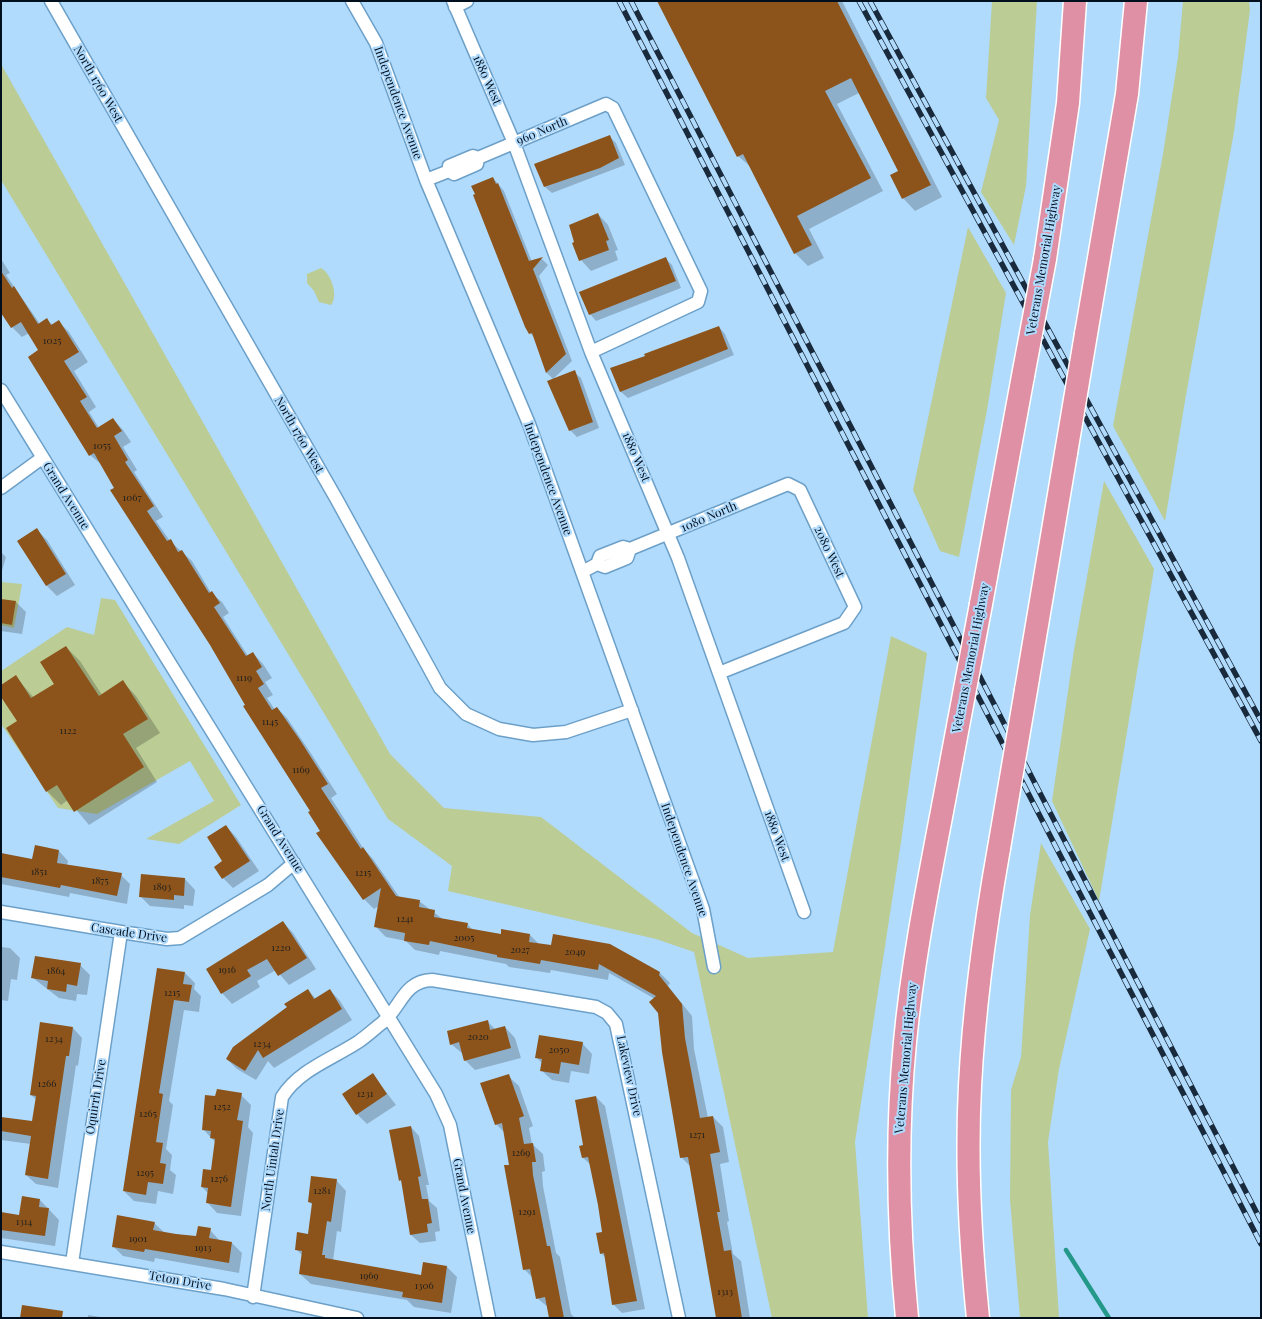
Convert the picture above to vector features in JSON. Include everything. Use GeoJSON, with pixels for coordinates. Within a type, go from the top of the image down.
{"type":"FeatureCollection","features":[{"type":"Feature","properties":{"kind":"highway","name":"Veterans Memorial Highway"},"geometry":{"type":"LineString","coordinates":[[907,1318],[899,1185],[899,1132],[905,1042],[919,940],[1045,259],[1068,103],[1075,1]]}},
{"type":"Feature","properties":{"kind":"highway"},"geometry":{"type":"LineString","coordinates":[[978,1318],[969,1190],[970,1086],[979,978],[999,848],[1126,103],[1136,1]]}},
{"type":"Feature","properties":{"kind":"street","name":"North 1760 West"},"geometry":{"type":"LineString","coordinates":[[50,1],[337,500],[440,688],[466,714],[499,729],[533,735],[566,732],[632,710]]}},
{"type":"Feature","properties":{"kind":"street","name":"Independence Avenue"},"geometry":{"type":"LineString","coordinates":[[352,1],[376,43],[426,180],[529,424],[703,909],[714,967]]}},
{"type":"Feature","properties":{"kind":"street","name":"1880 West"},"geometry":{"type":"LineString","coordinates":[[458,3],[514,143],[591,352],[668,534],[804,912]]}},
{"type":"Feature","properties":{"kind":"street","name":"960 North"},"geometry":{"type":"LineString","coordinates":[[426,180],[449,171],[449,166],[473,156],[478,158],[606,104],[613,108],[701,291],[698,302],[591,352]]}},
{"type":"Feature","properties":{"kind":"street","name":"Grand Avenue"},"geometry":{"type":"LineString","coordinates":[[1,390],[432,1087],[450,1125],[489,1318]]}},
{"type":"Feature","properties":{"kind":"street"},"geometry":{"type":"LineString","coordinates":[[1,488],[42,458]]}},
{"type":"Feature","properties":{"kind":"street","name":"1080 North"},"geometry":{"type":"LineString","coordinates":[[582,572],[597,564],[600,556],[623,547],[630,549],[788,484]]}},
{"type":"Feature","properties":{"kind":"street","name":"2080 West"},"geometry":{"type":"LineString","coordinates":[[719,673],[844,623],[855,607],[800,490],[788,484]]}},
{"type":"Feature","properties":{"kind":"street","name":"Cascade Drive"},"geometry":{"type":"LineString","coordinates":[[1,912],[167,939],[180,938],[268,885],[294,863]]}},
{"type":"Feature","properties":{"kind":"street","name":"Oquirrh Drive"},"geometry":{"type":"LineString","coordinates":[[72,1263],[121,932]]}},
{"type":"Feature","properties":{"kind":"street","name":"Lakeview Drive"},"geometry":{"type":"LineString","coordinates":[[389,1018],[411,987],[432,980],[596,1007],[607,1013],[619,1030],[679,1318]]}},
{"type":"Feature","properties":{"kind":"street","name":"North Uintah Drive"},"geometry":{"type":"LineString","coordinates":[[253,1296],[282,1097],[289,1086],[299,1077],[358,1042],[389,1018]]}},
{"type":"Feature","properties":{"kind":"street","name":"Teton Drive"},"geometry":{"type":"LineString","coordinates":[[1,1252],[224,1289],[328,1315],[357,1318]]}},
{"type":"Feature","properties":{"kind":"green space"},"geometry":{"type":"Polygon","coordinates":[[[992,1],[1037,1],[1026,186],[1014,245],[981,192],[999,120],[986,98],[992,1]]]}},
{"type":"Feature","properties":{"kind":"green space"},"geometry":{"type":"Polygon","coordinates":[[[1183,1],[1249,1],[1250,10],[1234,132],[1165,521],[1113,426],[1163,154],[1178,57],[1183,1]]]}},
{"type":"Feature","properties":{"kind":"green space"},"geometry":{"type":"Polygon","coordinates":[[[1,64],[390,754],[444,808],[541,817],[692,933],[748,958],[833,952],[891,636],[927,653],[901,842],[855,1142],[868,1318],[772,1318],[694,952],[656,939],[448,891],[452,866],[388,819],[1,180],[1,64]]]}},
{"type":"Feature","properties":{"kind":"green space"},"geometry":{"type":"Polygon","coordinates":[[[968,227],[1006,293],[987,410],[959,557],[940,551],[913,490],[968,227]]]}},
{"type":"Feature","properties":{"kind":"green space"},"geometry":{"type":"Polygon","coordinates":[[[321,268],[328,275],[333,285],[334,296],[331,305],[319,302],[314,291],[307,283],[307,274],[321,268]]]}},
{"type":"Feature","properties":{"kind":"green space"},"geometry":{"type":"Polygon","coordinates":[[[1104,481],[1154,569],[1099,901],[1052,801],[1074,650],[1104,481]]]}},
{"type":"Feature","properties":{"kind":"green space"},"geometry":{"type":"Polygon","coordinates":[[[1,582],[22,584],[14,628],[1,625],[1,582]]]}},
{"type":"Feature","properties":{"kind":"green space"},"geometry":{"type":"Polygon","coordinates":[[[101,598],[115,600],[241,805],[179,844],[146,839],[214,801],[190,761],[97,814],[58,808],[1,724],[1,671],[67,627],[94,635],[101,598]]]}},
{"type":"Feature","properties":{"kind":"green space"},"geometry":{"type":"Polygon","coordinates":[[[1041,843],[1090,929],[1059,1069],[1048,1142],[1059,1318],[1020,1318],[1010,1200],[1011,1090],[1021,1057],[1030,915],[1041,843]]]}},
{"type":"Feature","properties":{"kind":"building"},"geometry":{"type":"Polygon","coordinates":[[[657,1],[837,1],[931,185],[902,199],[890,175],[898,171],[851,78],[825,91],[871,178],[797,216],[812,245],[794,254],[743,154],[737,157],[657,1]]]}},
{"type":"Feature","properties":{"kind":"building"},"geometry":{"type":"Polygon","coordinates":[[[610,135],[619,158],[600,168],[544,187],[534,164],[610,135]]]}},
{"type":"Feature","properties":{"kind":"building"},"geometry":{"type":"Polygon","coordinates":[[[493,177],[496,184],[498,183],[529,261],[543,257],[533,269],[566,354],[546,373],[532,333],[529,334],[525,327],[473,195],[475,194],[471,186],[493,177]]]}},
{"type":"Feature","properties":{"kind":"building"},"geometry":{"type":"Polygon","coordinates":[[[598,213],[609,240],[606,241],[609,250],[579,261],[572,243],[574,242],[569,225],[598,213]]]}},
{"type":"Feature","properties":{"kind":"building"},"geometry":{"type":"Polygon","coordinates":[[[666,257],[676,281],[589,315],[579,292],[666,257]]]}},
{"type":"Feature","properties":{"kind":"building"},"geometry":{"type":"Polygon","coordinates":[[[1,271],[12,288],[14,286],[38,324],[47,318],[51,325],[59,320],[79,352],[64,361],[87,397],[80,401],[97,428],[113,418],[122,431],[114,436],[128,460],[125,462],[154,506],[147,511],[167,541],[171,539],[178,552],[182,550],[209,593],[212,591],[220,603],[214,607],[246,656],[253,652],[262,667],[256,671],[264,684],[258,688],[272,710],[277,707],[300,740],[328,784],[321,788],[361,849],[363,847],[396,896],[420,900],[419,907],[435,910],[434,917],[468,923],[467,928],[501,934],[501,929],[530,934],[529,942],[551,945],[553,934],[610,944],[660,972],[659,975],[682,1004],[685,1038],[700,1118],[713,1116],[720,1152],[710,1154],[720,1212],[717,1212],[724,1251],[731,1250],[742,1318],[716,1318],[688,1157],[680,1158],[662,1052],[658,1013],[649,1002],[656,996],[599,964],[598,970],[541,960],[540,964],[497,957],[497,955],[430,941],[429,945],[404,941],[405,933],[374,927],[381,888],[363,900],[316,833],[320,831],[308,812],[310,811],[243,706],[245,705],[210,645],[110,490],[114,488],[94,453],[89,456],[28,357],[38,350],[21,322],[11,328],[1,313],[1,271]]]}},
{"type":"Feature","properties":{"kind":"building"},"geometry":{"type":"Polygon","coordinates":[[[719,326],[728,349],[620,392],[610,368],[719,326]]]}},
{"type":"Feature","properties":{"kind":"building"},"geometry":{"type":"Polygon","coordinates":[[[575,370],[593,422],[569,431],[547,381],[575,370]]]}},
{"type":"Feature","properties":{"kind":"building"},"geometry":{"type":"Polygon","coordinates":[[[37,528],[66,574],[46,586],[17,541],[37,528]]]}},
{"type":"Feature","properties":{"kind":"building"},"geometry":{"type":"Polygon","coordinates":[[[1,599],[16,601],[12,625],[1,623],[1,599]]]}},
{"type":"Feature","properties":{"kind":"building"},"geometry":{"type":"Polygon","coordinates":[[[66,646],[99,696],[123,680],[148,719],[123,734],[144,767],[74,812],[57,785],[46,792],[6,728],[17,721],[1,697],[1,685],[16,675],[31,698],[54,684],[40,662],[66,646]]]}},
{"type":"Feature","properties":{"kind":"building"},"geometry":{"type":"Polygon","coordinates":[[[226,825],[250,861],[222,879],[214,867],[222,861],[207,837],[226,825]]]}},
{"type":"Feature","properties":{"kind":"building"},"geometry":{"type":"Polygon","coordinates":[[[35,845],[59,850],[57,863],[122,873],[117,896],[61,885],[60,888],[1,877],[1,853],[32,859],[35,845]]]}},
{"type":"Feature","properties":{"kind":"building"},"geometry":{"type":"Polygon","coordinates":[[[141,874],[185,878],[184,896],[174,895],[174,900],[139,897],[141,874]]]}},
{"type":"Feature","properties":{"kind":"building"},"geometry":{"type":"Polygon","coordinates":[[[283,921],[307,958],[278,976],[267,959],[247,970],[251,976],[221,994],[206,969],[283,921]]]}},
{"type":"Feature","properties":{"kind":"building"},"geometry":{"type":"Polygon","coordinates":[[[35,956],[81,963],[77,986],[67,984],[66,992],[47,989],[48,981],[31,978],[35,956]]]}},
{"type":"Feature","properties":{"kind":"building"},"geometry":{"type":"Polygon","coordinates":[[[157,968],[185,972],[183,984],[192,985],[189,1002],[174,1000],[159,1093],[163,1094],[156,1142],[163,1143],[160,1163],[166,1164],[163,1184],[148,1182],[146,1195],[123,1191],[157,968]]]}},
{"type":"Feature","properties":{"kind":"building"},"geometry":{"type":"Polygon","coordinates":[[[308,989],[314,999],[330,989],[342,1009],[263,1058],[258,1050],[245,1071],[226,1059],[233,1047],[287,1007],[284,1004],[308,989]]]}},
{"type":"Feature","properties":{"kind":"building"},"geometry":{"type":"Polygon","coordinates":[[[488,1020],[490,1030],[505,1026],[511,1048],[464,1061],[459,1042],[450,1045],[447,1031],[488,1020]]]}},
{"type":"Feature","properties":{"kind":"building"},"geometry":{"type":"Polygon","coordinates":[[[40,1022],[73,1027],[69,1056],[66,1056],[48,1179],[25,1175],[31,1136],[1,1131],[1,1117],[32,1121],[36,1096],[30,1095],[40,1022]]]}},
{"type":"Feature","properties":{"kind":"building"},"geometry":{"type":"Polygon","coordinates":[[[539,1035],[583,1042],[579,1065],[561,1062],[559,1074],[540,1071],[542,1059],[535,1058],[539,1035]]]}},
{"type":"Feature","properties":{"kind":"building"},"geometry":{"type":"Polygon","coordinates":[[[373,1073],[387,1094],[356,1115],[342,1094],[373,1073]]]}},
{"type":"Feature","properties":{"kind":"building"},"geometry":{"type":"Polygon","coordinates":[[[509,1074],[524,1116],[519,1118],[524,1144],[533,1143],[536,1162],[532,1162],[533,1175],[547,1246],[550,1246],[564,1318],[549,1318],[545,1297],[536,1299],[530,1269],[523,1270],[504,1165],[509,1165],[502,1123],[495,1125],[480,1083],[509,1074]]]}},
{"type":"Feature","properties":{"kind":"building"},"geometry":{"type":"Polygon","coordinates":[[[217,1089],[242,1093],[237,1120],[243,1121],[231,1207],[206,1203],[208,1188],[201,1187],[203,1169],[211,1170],[215,1139],[210,1138],[211,1131],[202,1130],[205,1095],[215,1096],[217,1089]]]}},
{"type":"Feature","properties":{"kind":"building"},"geometry":{"type":"Polygon","coordinates":[[[596,1096],[637,1301],[612,1305],[604,1253],[600,1254],[596,1233],[602,1232],[598,1205],[588,1157],[582,1158],[579,1146],[583,1145],[575,1100],[596,1096]]]}},
{"type":"Feature","properties":{"kind":"building"},"geometry":{"type":"Polygon","coordinates":[[[411,1126],[421,1176],[418,1177],[422,1199],[428,1199],[432,1223],[427,1224],[428,1232],[410,1235],[401,1180],[399,1181],[389,1130],[411,1126]]]}},
{"type":"Feature","properties":{"kind":"building"},"geometry":{"type":"Polygon","coordinates":[[[311,1176],[337,1179],[331,1222],[327,1221],[322,1255],[325,1255],[325,1258],[421,1275],[423,1262],[447,1266],[442,1303],[402,1297],[403,1292],[299,1274],[302,1251],[295,1250],[297,1232],[308,1234],[312,1203],[308,1202],[311,1176]]]}},
{"type":"Feature","properties":{"kind":"building"},"geometry":{"type":"Polygon","coordinates":[[[22,1196],[40,1199],[39,1207],[49,1208],[45,1236],[1,1230],[1,1212],[19,1215],[22,1196]]]}},
{"type":"Feature","properties":{"kind":"building"},"geometry":{"type":"Polygon","coordinates":[[[117,1215],[155,1222],[153,1230],[176,1234],[196,1236],[198,1226],[211,1228],[209,1238],[232,1242],[229,1263],[145,1249],[144,1252],[112,1247],[117,1215]]]}},
{"type":"Feature","properties":{"kind":"building"},"geometry":{"type":"Polygon","coordinates":[[[22,1305],[63,1311],[62,1318],[20,1318],[22,1305]]]}},
{"type":"Feature","properties":{"kind":"waterway"},"geometry":{"type":"LineString","coordinates":[[1066,1250],[1109,1318]]}},
{"type":"Feature","properties":{"kind":"railway"},"geometry":{"type":"LineString","coordinates":[[619,1],[1261,1244]]}},
{"type":"Feature","properties":{"kind":"railway"},"geometry":{"type":"LineString","coordinates":[[631,1],[1261,1221]]}},
{"type":"Feature","properties":{"kind":"railway"},"geometry":{"type":"LineString","coordinates":[[859,1],[1261,741]]}},
{"type":"Feature","properties":{"kind":"railway"},"geometry":{"type":"LineString","coordinates":[[870,1],[1261,721]]}}]}
